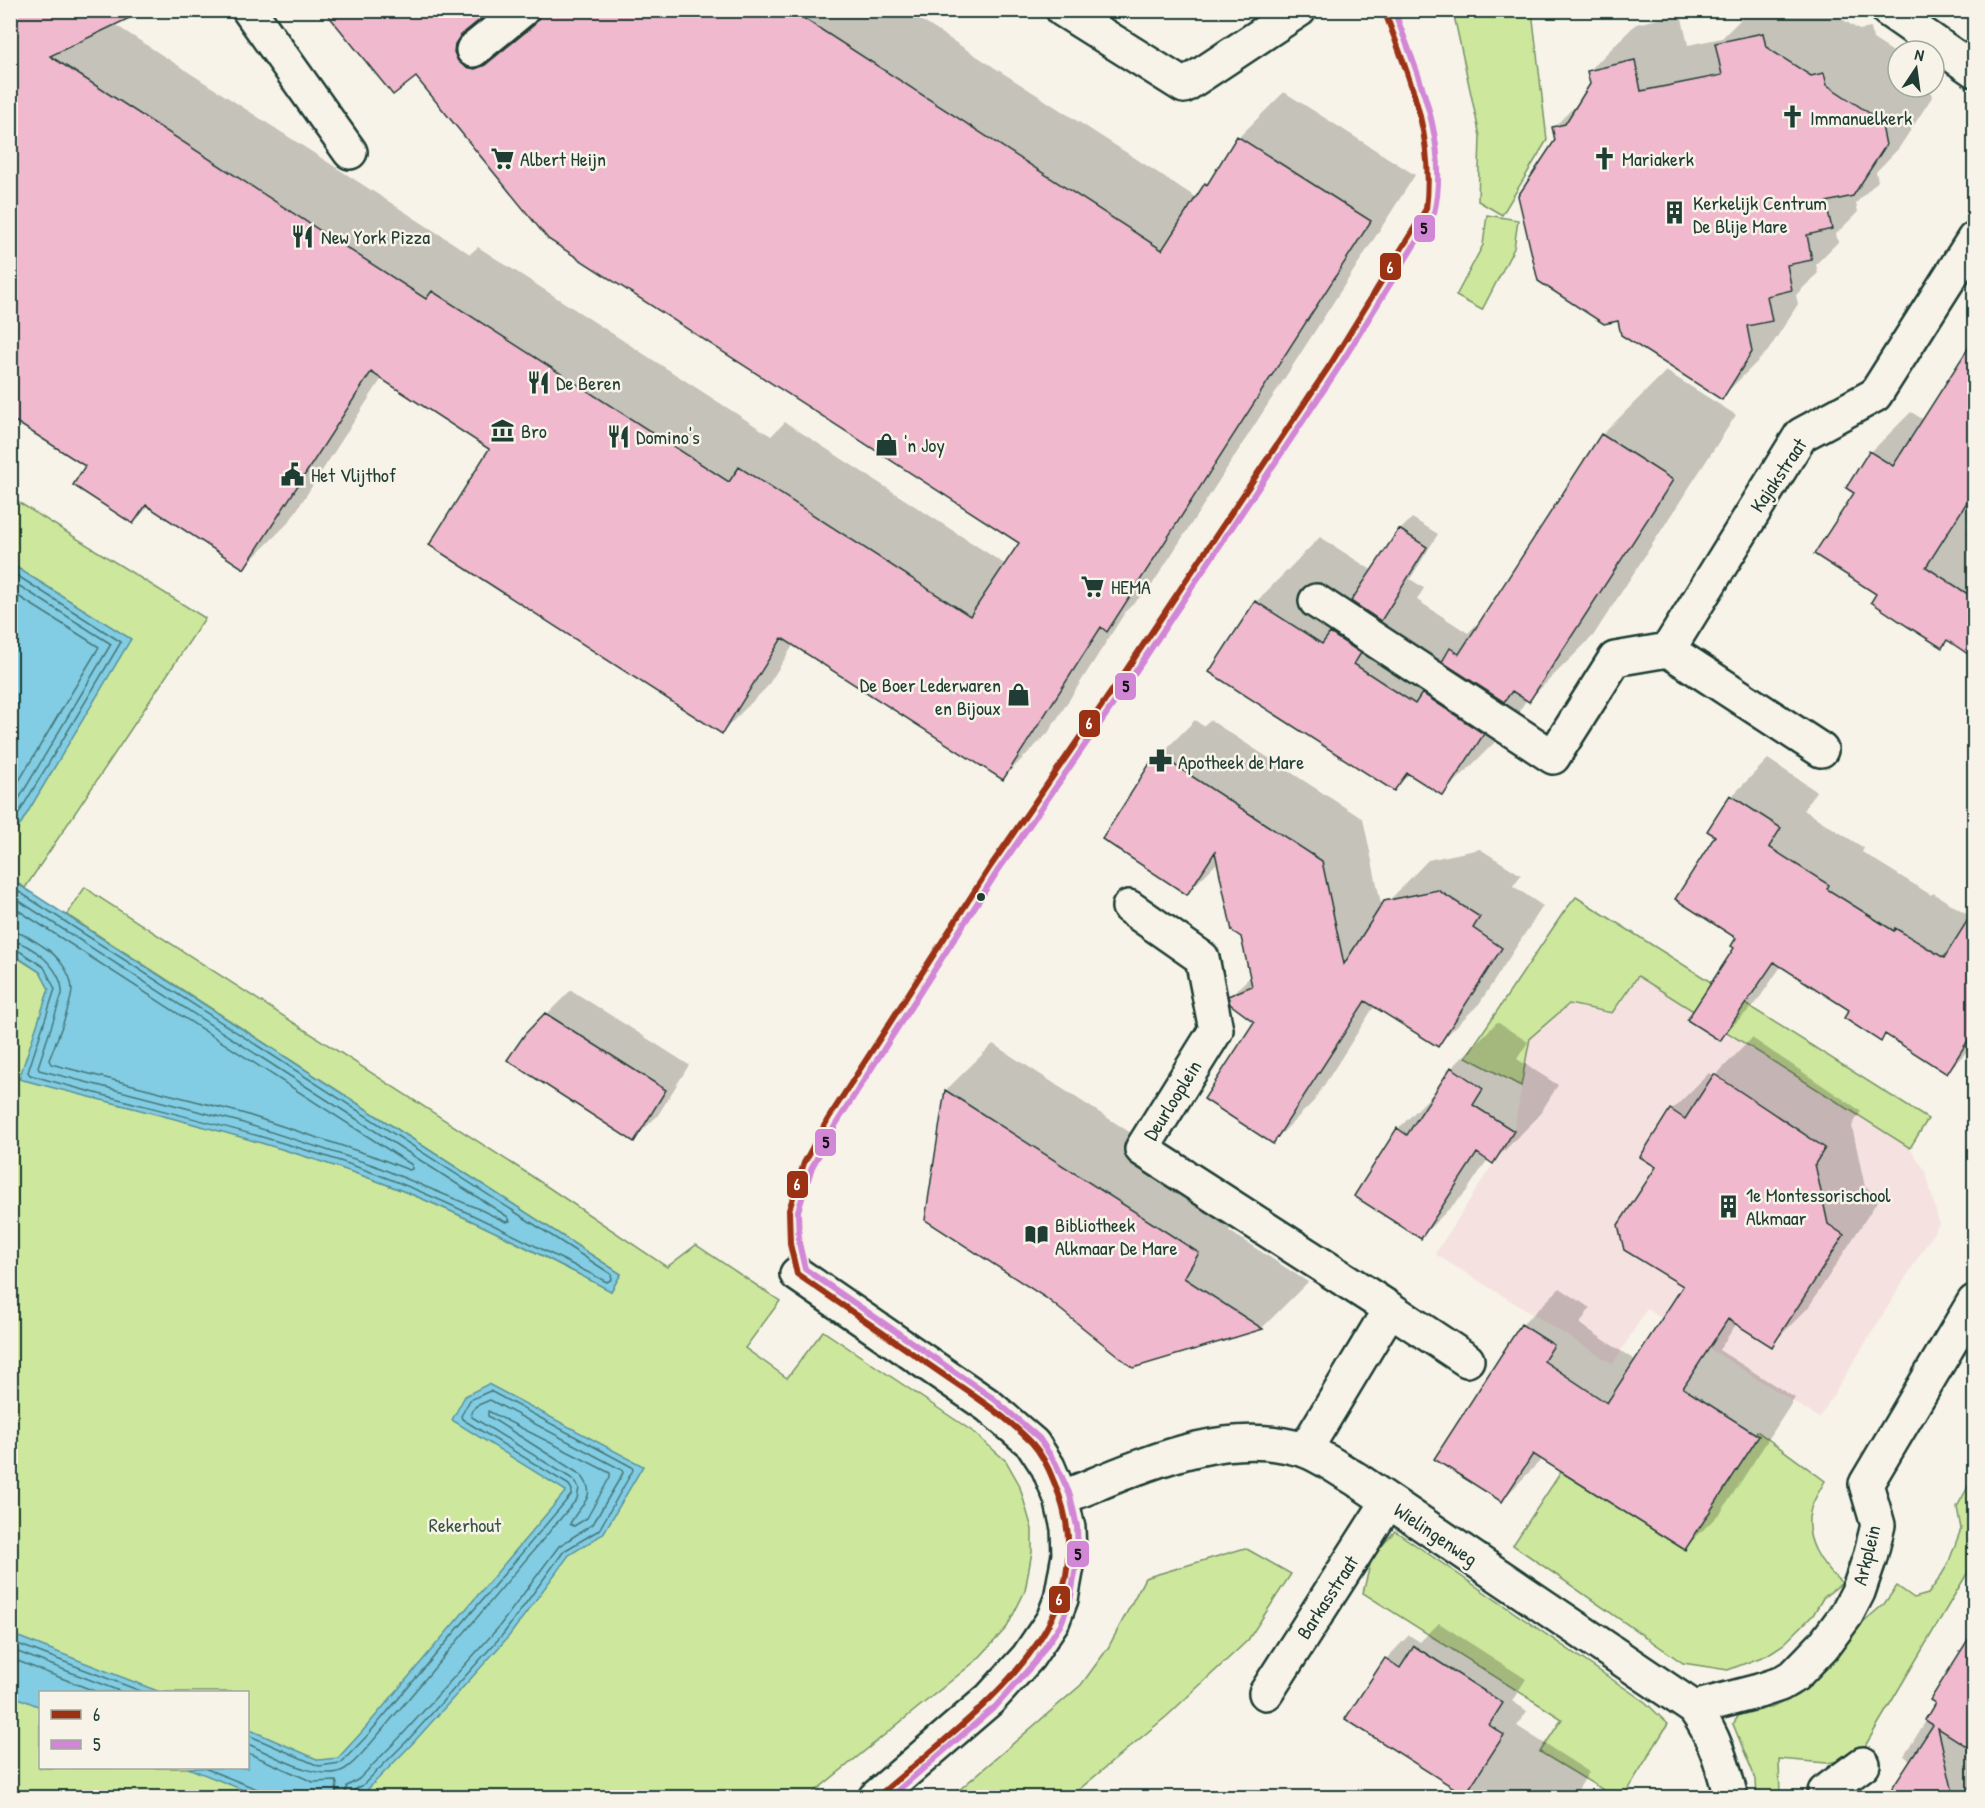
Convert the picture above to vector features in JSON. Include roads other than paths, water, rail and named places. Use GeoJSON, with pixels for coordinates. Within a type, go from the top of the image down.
{"type":"FeatureCollection","features":[{"type":"Feature","properties":{"kind":"street"},"geometry":{"type":"LineString","coordinates":[[249,10],[350,152]]}},
{"type":"Feature","properties":{"kind":"street"},"geometry":{"type":"LineString","coordinates":[[473,50],[522,10]]}},
{"type":"Feature","properties":{"kind":"street"},"geometry":{"type":"LineString","coordinates":[[1072,13],[1184,86],[1299,10]]}},
{"type":"Feature","properties":{"kind":"street"},"geometry":{"type":"LineString","coordinates":[[1888,10],[1974,70]]}},
{"type":"Feature","properties":{"kind":"street","name":"Kajakstraat"},"geometry":{"type":"LineString","coordinates":[[1668,650],[1801,435],[1875,395],[1974,239]]}},
{"type":"Feature","properties":{"kind":"street"},"geometry":{"type":"LineString","coordinates":[[1316,601],[1553,757],[1615,659],[1668,650],[1821,750]]}},
{"type":"Feature","properties":{"kind":"street","name":"Deurlooplein"},"geometry":{"type":"LineString","coordinates":[[1129,907],[1202,958],[1216,1030],[1142,1149],[1467,1360]]}},
{"type":"Feature","properties":{"kind":"street"},"geometry":{"type":"LineString","coordinates":[[798,1274],[989,1406],[1033,1444],[1048,1467],[1061,1498],[1068,1528],[1069,1555],[1061,1599],[1053,1620],[1020,1668],[990,1700],[875,1797]]}},
{"type":"Feature","properties":{"kind":"street","name":"Arkplein"},"geometry":{"type":"LineString","coordinates":[[1694,1708],[1759,1691],[1780,1684],[1795,1675],[1823,1646],[1846,1615],[1858,1592],[1878,1525],[1866,1484],[1974,1302]]}},
{"type":"Feature","properties":{"kind":"street"},"geometry":{"type":"LineString","coordinates":[[1305,1450],[1390,1309]]}},
{"type":"Feature","properties":{"kind":"street","name":"Wielingenweg"},"geometry":{"type":"LineString","coordinates":[[1061,1498],[1174,1456],[1217,1445],[1257,1443],[1305,1450],[1356,1479],[1694,1708],[1713,1741],[1723,1765],[1731,1797]]}},
{"type":"Feature","properties":{"kind":"street","name":"Barkasstraat"},"geometry":{"type":"LineString","coordinates":[[1266,1693],[1388,1502]]}},
{"type":"Feature","properties":{"kind":"street"},"geometry":{"type":"LineString","coordinates":[[1825,1797],[1825,1792],[1863,1764]]}},
{"type":"Feature","properties":{"kind":"water"},"geometry":{"type":"Polygon","coordinates":[[[11,564],[131,639],[11,840],[11,564]]]}},
{"type":"Feature","properties":{"kind":"water"},"geometry":{"type":"Polygon","coordinates":[[[10,879],[621,1274],[611,1291],[462,1216],[369,1178],[283,1149],[19,1079],[49,989],[40,972],[11,953],[10,879]]]}},
{"type":"Feature","properties":{"kind":"water"},"geometry":{"type":"Polygon","coordinates":[[[488,1384],[643,1466],[603,1534],[569,1555],[509,1636],[412,1744],[366,1791],[352,1797],[261,1797],[191,1769],[249,1769],[249,1729],[319,1760],[338,1758],[566,1491],[452,1420],[465,1396],[488,1384]]]}},
{"type":"Feature","properties":{"kind":"water"},"geometry":{"type":"Polygon","coordinates":[[[11,1634],[157,1691],[39,1691],[39,1707],[11,1695],[11,1634]]]}},
{"type":"Feature","properties":{"kind":"place","name":"Immanuelkerk"},"geometry":{"type":"Point","coordinates":[1792,117]}},
{"type":"Feature","properties":{"kind":"place","name":"Albert Heijn"},"geometry":{"type":"Point","coordinates":[502,158]}},
{"type":"Feature","properties":{"kind":"place","name":"Mariakerk"},"geometry":{"type":"Point","coordinates":[1604,158]}},
{"type":"Feature","properties":{"kind":"place","name":"Kerkelijk Centrum De Blije Mare"},"geometry":{"type":"Point","coordinates":[1675,213]}},
{"type":"Feature","properties":{"kind":"place","name":"New York Pizza"},"geometry":{"type":"Point","coordinates":[303,236]}},
{"type":"Feature","properties":{"kind":"place","name":"De Beren"},"geometry":{"type":"Point","coordinates":[538,382]}},
{"type":"Feature","properties":{"kind":"place","name":"Bro"},"geometry":{"type":"Point","coordinates":[503,430]}},
{"type":"Feature","properties":{"kind":"place","name":"Domino's"},"geometry":{"type":"Point","coordinates":[618,436]}},
{"type":"Feature","properties":{"kind":"place","name":"'n Joy"},"geometry":{"type":"Point","coordinates":[886,444]}},
{"type":"Feature","properties":{"kind":"place","name":"Het Vlijthof"},"geometry":{"type":"Point","coordinates":[293,474]}},
{"type":"Feature","properties":{"kind":"place","name":"HEMA"},"geometry":{"type":"Point","coordinates":[1093,586]}},
{"type":"Feature","properties":{"kind":"place","name":"De Boer Lederwaren en Bijoux"},"geometry":{"type":"Point","coordinates":[1019,695]}},
{"type":"Feature","properties":{"kind":"place","name":"Apotheek de Mare"},"geometry":{"type":"Point","coordinates":[1160,761]}},
{"type":"Feature","properties":{"kind":"place","name":"1e Montessorischool Alkmaar"},"geometry":{"type":"Point","coordinates":[1728,1206]}},
{"type":"Feature","properties":{"kind":"place","name":"Bibliotheek Alkmaar De Mare"},"geometry":{"type":"Point","coordinates":[1037,1235]}},
{"type":"Feature","properties":{"kind":"park label","name":"Rekerhout"},"geometry":{"type":"Point","coordinates":[465,1524]}}]}
